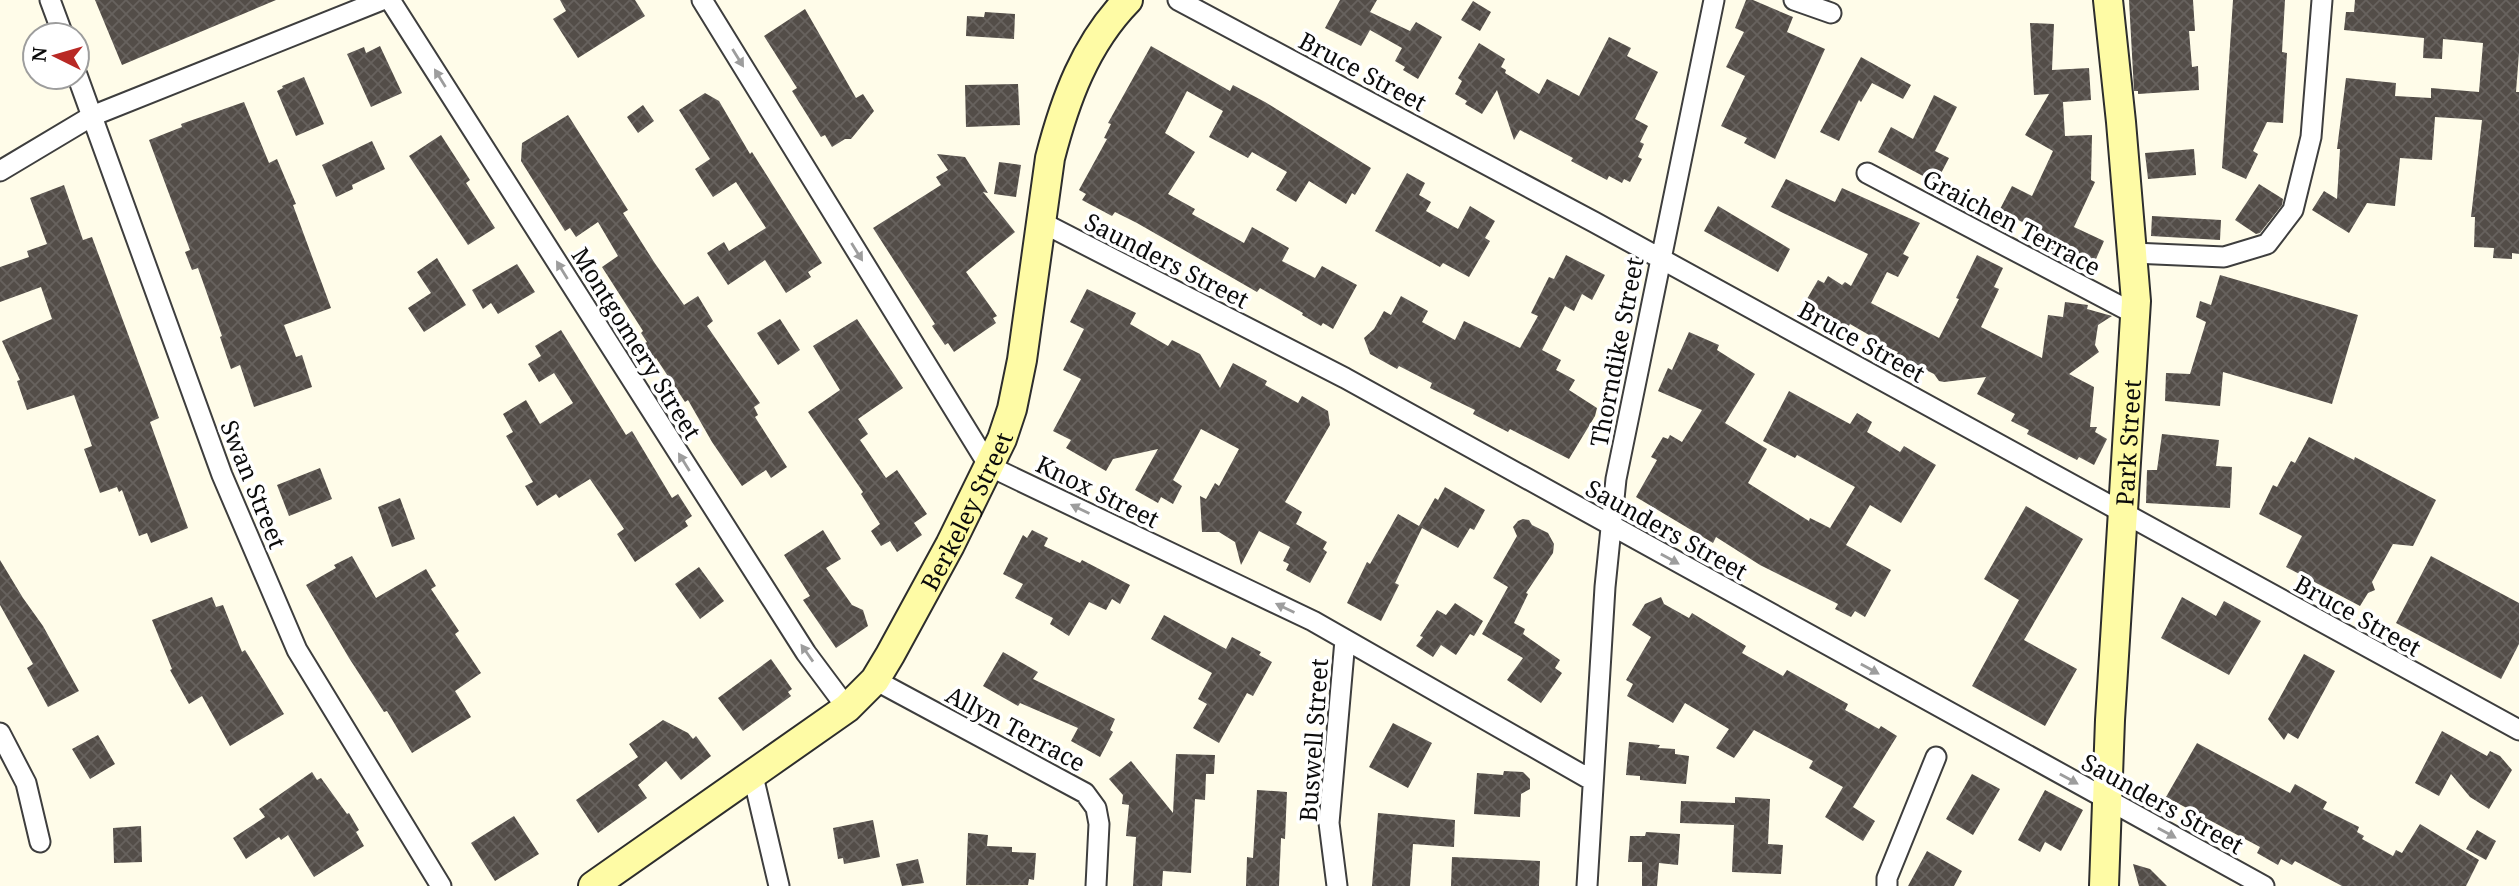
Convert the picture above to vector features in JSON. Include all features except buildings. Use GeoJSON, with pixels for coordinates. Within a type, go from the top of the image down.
{"type":"FeatureCollection","features":[{"type":"Feature","properties":{"kind":"street"},"geometry":{"type":"LineString","coordinates":[[50,0],[58,21]]}},
{"type":"Feature","properties":{"kind":"street"},"geometry":{"type":"LineString","coordinates":[[0,171],[92,116],[382,0]]}},
{"type":"Feature","properties":{"kind":"street","name":"Montgomery Street"},"geometry":{"type":"LineString","coordinates":[[390,0],[798,642],[847,708]]}},
{"type":"Feature","properties":{"kind":"street"},"geometry":{"type":"LineString","coordinates":[[702,0],[989,466]]}},
{"type":"Feature","properties":{"kind":"street","name":"Berkeley Street"},"geometry":{"type":"LineString","coordinates":[[593,886],[847,708],[874,680],[950,545],[1002,439],[1017,386],[1050,158],[1069,96],[1092,46],[1106,23],[1128,0]]}},
{"type":"Feature","properties":{"kind":"street","name":"Bruce Street"},"geometry":{"type":"LineString","coordinates":[[1178,0],[1660,258],[2519,730]]}},
{"type":"Feature","properties":{"kind":"street","name":"Thorndike Street"},"geometry":{"type":"LineString","coordinates":[[1587,886],[1605,587],[1616,479],[1714,0]]}},
{"type":"Feature","properties":{"kind":"street"},"geometry":{"type":"LineString","coordinates":[[1794,0],[1831,13]]}},
{"type":"Feature","properties":{"kind":"street","name":"Park Street"},"geometry":{"type":"LineString","coordinates":[[2104,886],[2122,512],[2135,314],[2133,253],[2108,0]]}},
{"type":"Feature","properties":{"kind":"street"},"geometry":{"type":"LineString","coordinates":[[2133,253],[2224,257],[2267,244],[2293,210],[2311,137],[2322,0]]}},
{"type":"Feature","properties":{"kind":"street","name":"Swan Street"},"geometry":{"type":"LineString","coordinates":[[83,91],[222,475],[297,650],[441,886]]}},
{"type":"Feature","properties":{"kind":"street","name":"Graichen Terrace"},"geometry":{"type":"LineString","coordinates":[[1867,173],[2135,314]]}},
{"type":"Feature","properties":{"kind":"street","name":"Saunders Street"},"geometry":{"type":"LineString","coordinates":[[1041,222],[1345,378],[2264,886]]}},
{"type":"Feature","properties":{"kind":"street","name":"Knox Street"},"geometry":{"type":"LineString","coordinates":[[989,466],[1313,621],[1593,781]]}},
{"type":"Feature","properties":{"kind":"street","name":"Buswell Street"},"geometry":{"type":"LineString","coordinates":[[1337,886],[1329,822],[1345,640]]}},
{"type":"Feature","properties":{"kind":"street","name":"Allyn Terrace"},"geometry":{"type":"LineString","coordinates":[[874,680],[1085,793],[1096,808],[1099,824],[1096,886]]}},
{"type":"Feature","properties":{"kind":"street"},"geometry":{"type":"LineString","coordinates":[[0,733],[26,782],[40,842]]}},
{"type":"Feature","properties":{"kind":"street"},"geometry":{"type":"LineString","coordinates":[[1887,886],[1887,878],[1936,757]]}},
{"type":"Feature","properties":{"kind":"street"},"geometry":{"type":"LineString","coordinates":[[753,776],[779,886]]}}]}
